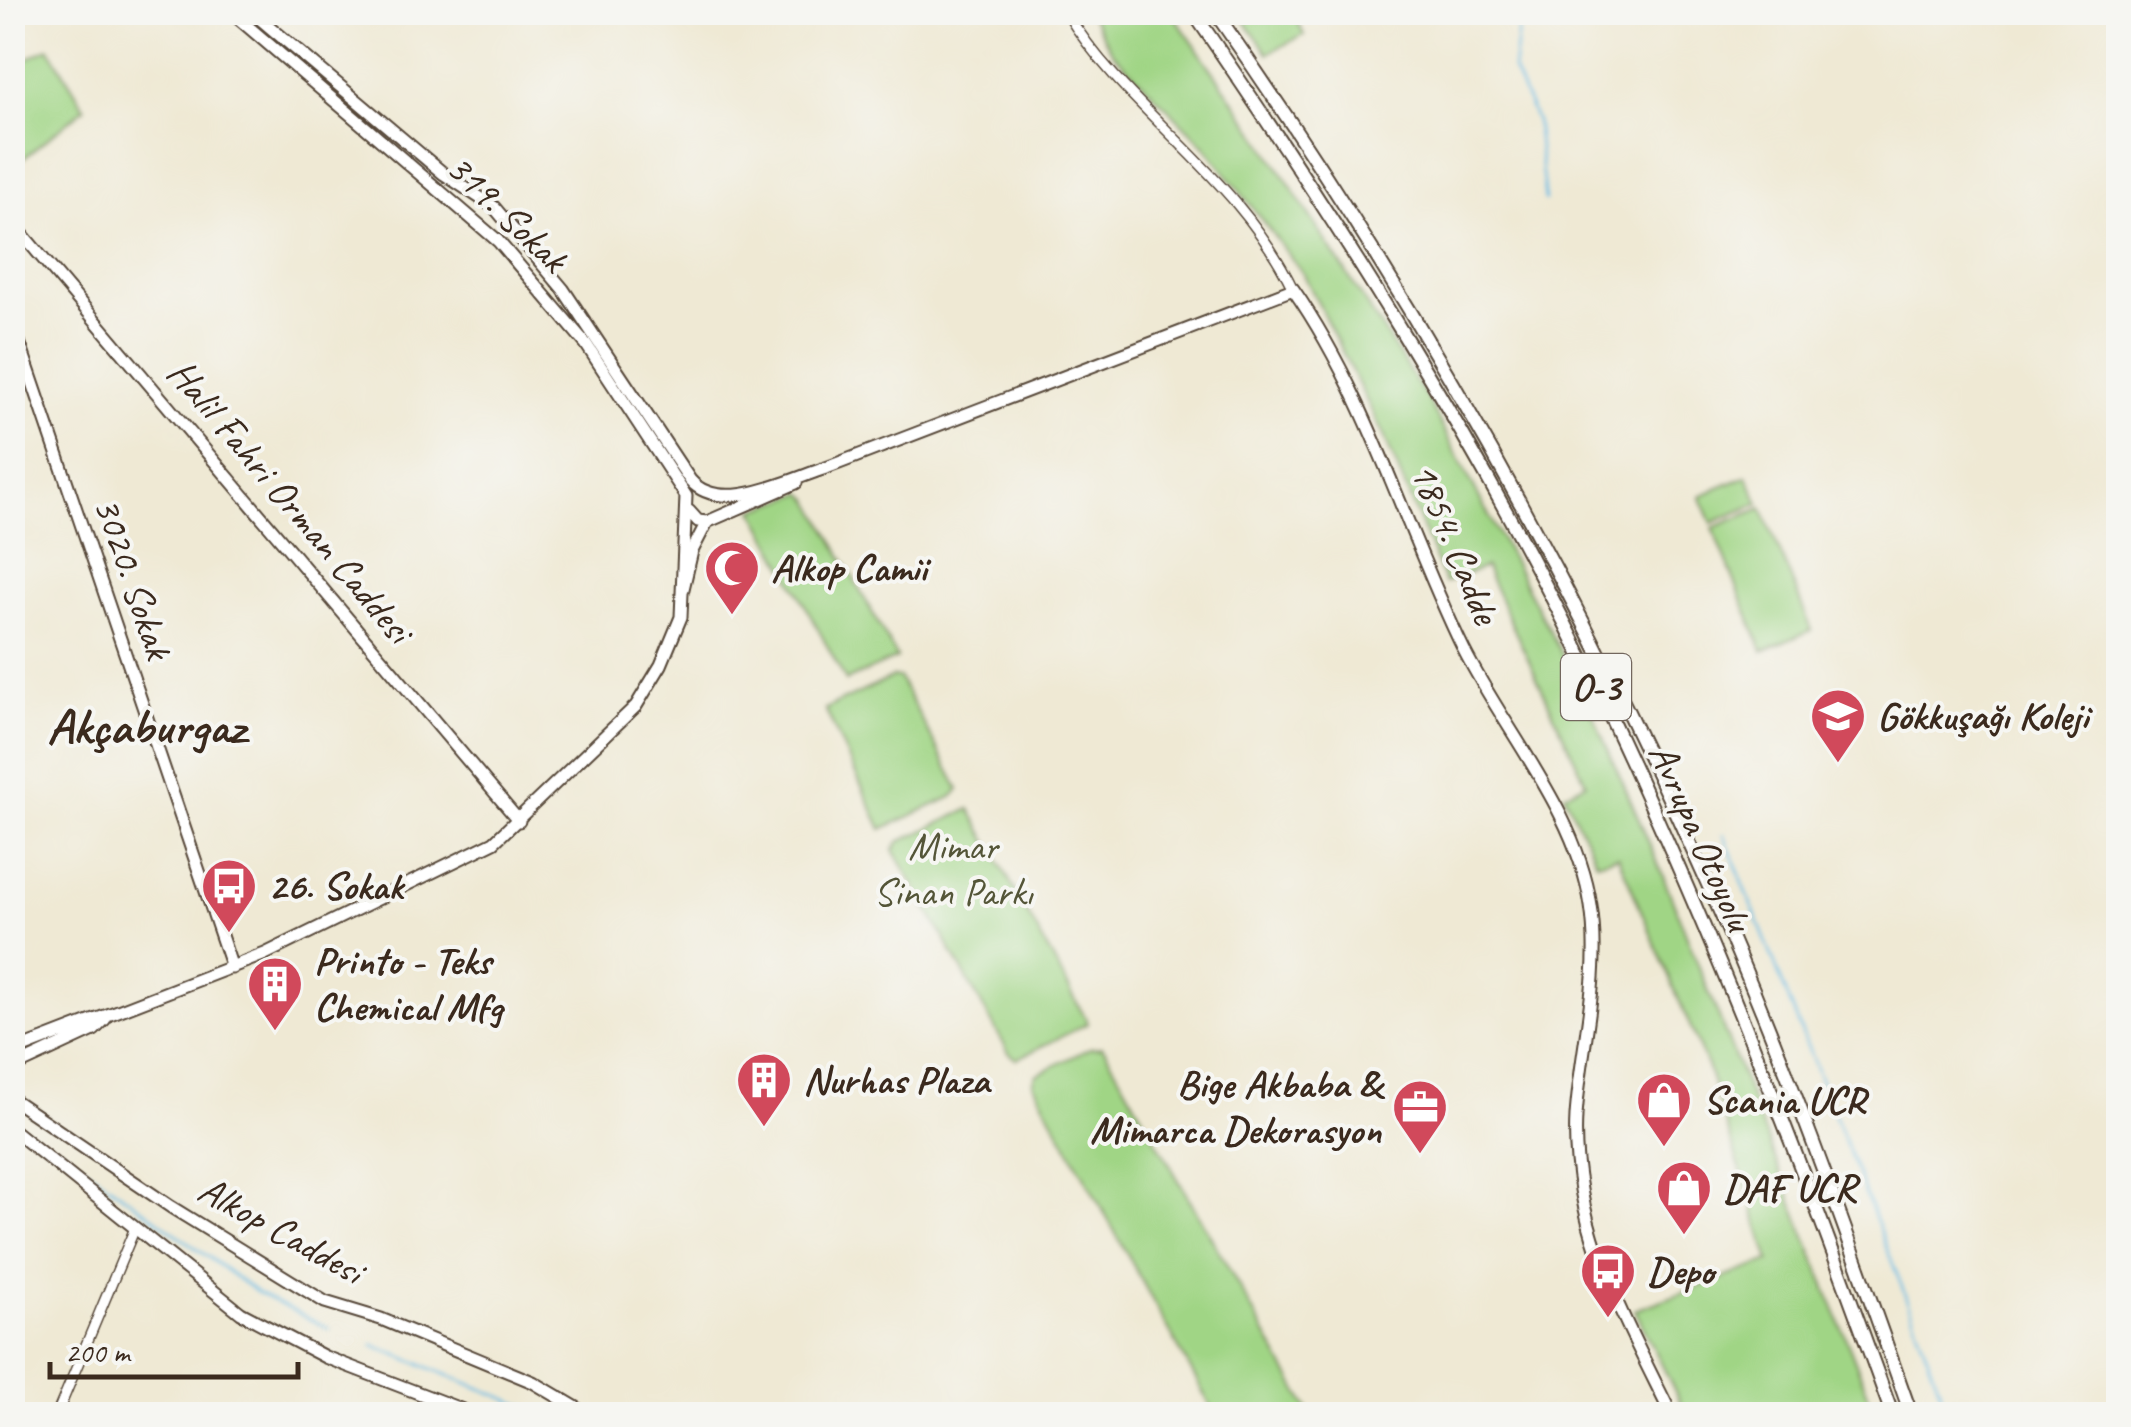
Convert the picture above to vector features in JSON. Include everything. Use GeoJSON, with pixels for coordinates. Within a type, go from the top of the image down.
{"type":"FeatureCollection","features":[{"type":"Feature","properties":{"kind":"highway","name":"Avrupa Otoyolu"},"geometry":{"type":"LineString","coordinates":[[1194,12],[1317,196],[1406,340],[1525,549],[1590,674],[1744,1017],[1892,1414]]}},
{"type":"Feature","properties":{"kind":"highway","name":"Avrupa Otoyolu"},"geometry":{"type":"LineString","coordinates":[[1215,12],[1400,293],[1520,498],[1596,645],[1692,847],[1750,984],[1911,1414]]}},
{"type":"Feature","properties":{"kind":"main road","name":"319. Sokak"},"geometry":{"type":"LineString","coordinates":[[231,12],[475,223],[535,280],[586,344],[674,473],[688,508]]}},
{"type":"Feature","properties":{"kind":"main road","name":"319. Sokak"},"geometry":{"type":"LineString","coordinates":[[252,12],[444,174],[494,206],[563,289],[690,480],[707,492]]}},
{"type":"Feature","properties":{"kind":"main road"},"geometry":{"type":"LineString","coordinates":[[461,212],[463,201],[476,193]]}},
{"type":"Feature","properties":{"kind":"main road"},"geometry":{"type":"LineString","coordinates":[[475,223],[486,219],[494,206]]}},
{"type":"Feature","properties":{"kind":"main road","name":"Halil Fahri Orman Caddesi"},"geometry":{"type":"LineString","coordinates":[[12,222],[519,821]]}},
{"type":"Feature","properties":{"kind":"main road"},"geometry":{"type":"LineString","coordinates":[[688,508],[694,519],[711,519],[826,468],[1293,289]]}},
{"type":"Feature","properties":{"kind":"main road","name":"1854. Cadde"},"geometry":{"type":"LineString","coordinates":[[1293,289],[1366,417],[1465,650],[1548,795],[1581,864],[1592,908],[1595,962],[1576,1116],[1581,1195],[1606,1277],[1671,1414]]}},
{"type":"Feature","properties":{"kind":"main road","name":"3020. Sokak"},"geometry":{"type":"LineString","coordinates":[[12,322],[232,968]]}},
{"type":"Feature","properties":{"kind":"main road"},"geometry":{"type":"LineString","coordinates":[[682,589],[679,578],[688,508],[707,492],[742,494],[826,468]]}},
{"type":"Feature","properties":{"kind":"main road"},"geometry":{"type":"LineString","coordinates":[[12,1052],[232,968],[431,876],[494,842],[642,697],[675,636],[692,551],[719,506],[707,492]]}},
{"type":"Feature","properties":{"kind":"main road"},"geometry":{"type":"LineString","coordinates":[[12,1068],[94,1030],[110,1014]]}},
{"type":"Feature","properties":{"kind":"main road","name":"Alkop Caddesi"},"geometry":{"type":"LineString","coordinates":[[13,1098],[171,1208],[308,1292],[533,1382],[587,1414]]}},
{"type":"Feature","properties":{"kind":"main road","name":"Alkop Caddesi"},"geometry":{"type":"LineString","coordinates":[[12,1129],[241,1314],[325,1357],[473,1414]]}},
{"type":"Feature","properties":{"kind":"street"},"geometry":{"type":"LineString","coordinates":[[1066,12],[1096,53],[1226,188],[1293,289]]}},
{"type":"Feature","properties":{"kind":"street"},"geometry":{"type":"LineString","coordinates":[[56,1414],[135,1228]]}},
{"type":"Feature","properties":{"kind":"green space"},"geometry":{"type":"Polygon","coordinates":[[[1089,13],[1172,13],[1258,135],[1429,402],[1589,706],[1657,861],[1876,1414],[1686,1414],[1635,1310],[1770,1261],[1707,1066],[1618,856],[1597,862],[1564,794],[1586,783],[1485,567],[1445,583],[1384,436],[1304,275],[1204,145],[1113,53],[1089,13]]]}},
{"type":"Feature","properties":{"kind":"green space"},"geometry":{"type":"Polygon","coordinates":[[[1239,13],[1293,13],[1304,35],[1268,53],[1239,13]]]}},
{"type":"Feature","properties":{"kind":"green space"},"geometry":{"type":"Polygon","coordinates":[[[49,48],[85,108],[13,167],[13,66],[49,48]]]}},
{"type":"Feature","properties":{"kind":"green space"},"geometry":{"type":"Polygon","coordinates":[[[1747,476],[1759,503],[1712,523],[1700,496],[1747,476]]]}},
{"type":"Feature","properties":{"kind":"green space"},"geometry":{"type":"Polygon","coordinates":[[[803,493],[811,500],[897,658],[846,681],[754,510],[803,493]]]}},
{"type":"Feature","properties":{"kind":"green space"},"geometry":{"type":"Polygon","coordinates":[[[1762,508],[1812,630],[1763,651],[1713,528],[1762,508]]]}},
{"type":"Feature","properties":{"kind":"green space","name":"Mimar Sinan Parkı"},"geometry":{"type":"Polygon","coordinates":[[[893,677],[899,678],[959,789],[952,797],[882,829],[825,709],[893,677]]]}},
{"type":"Feature","properties":{"kind":"green space","name":"Mimar Sinan Parkı"},"geometry":{"type":"Polygon","coordinates":[[[970,809],[1088,1023],[1017,1059],[1009,1053],[894,850],[899,842],[970,809]]]}},
{"type":"Feature","properties":{"kind":"green space"},"geometry":{"type":"Polygon","coordinates":[[[1102,1047],[1311,1414],[1215,1414],[1033,1083],[1036,1075],[1090,1048],[1102,1047]]]}},
{"type":"Feature","properties":{"kind":"waterway"},"geometry":{"type":"LineString","coordinates":[[1520,12],[1513,70],[1536,121],[1545,201]]}},
{"type":"Feature","properties":{"kind":"waterway"},"geometry":{"type":"LineString","coordinates":[[1724,835],[1904,1292],[1941,1393],[1944,1414]]}},
{"type":"Feature","properties":{"kind":"waterway"},"geometry":{"type":"LineString","coordinates":[[61,1150],[259,1294],[330,1329]]}},
{"type":"Feature","properties":{"kind":"waterway"},"geometry":{"type":"LineString","coordinates":[[373,1345],[544,1414]]}},
{"type":"Feature","properties":{"kind":"place","name":"Alkop Camii"},"geometry":{"type":"Point","coordinates":[732,617]}},
{"type":"Feature","properties":{"kind":"place","name":"Gökkuşağı Koleji"},"geometry":{"type":"Point","coordinates":[1838,765]}},
{"type":"Feature","properties":{"kind":"place","name":"26. Sokak"},"geometry":{"type":"Point","coordinates":[229,935]}},
{"type":"Feature","properties":{"kind":"place","name":"Printo - Teks Chemical Mfg"},"geometry":{"type":"Point","coordinates":[275,1033]}},
{"type":"Feature","properties":{"kind":"place","name":"Nurhas Plaza"},"geometry":{"type":"Point","coordinates":[764,1129]}},
{"type":"Feature","properties":{"kind":"place","name":"Scania UCR"},"geometry":{"type":"Point","coordinates":[1664,1149]}},
{"type":"Feature","properties":{"kind":"place","name":"Bige Akbaba & Mimarca Dekorasyon"},"geometry":{"type":"Point","coordinates":[1420,1156]}},
{"type":"Feature","properties":{"kind":"place","name":"DAF UCR"},"geometry":{"type":"Point","coordinates":[1684,1237]}},
{"type":"Feature","properties":{"kind":"place","name":"Depo"},"geometry":{"type":"Point","coordinates":[1608,1320]}},
{"type":"Feature","properties":{"kind":"district","name":"Akçaburgaz"},"geometry":{"type":"Point","coordinates":[146,726]}}]}
